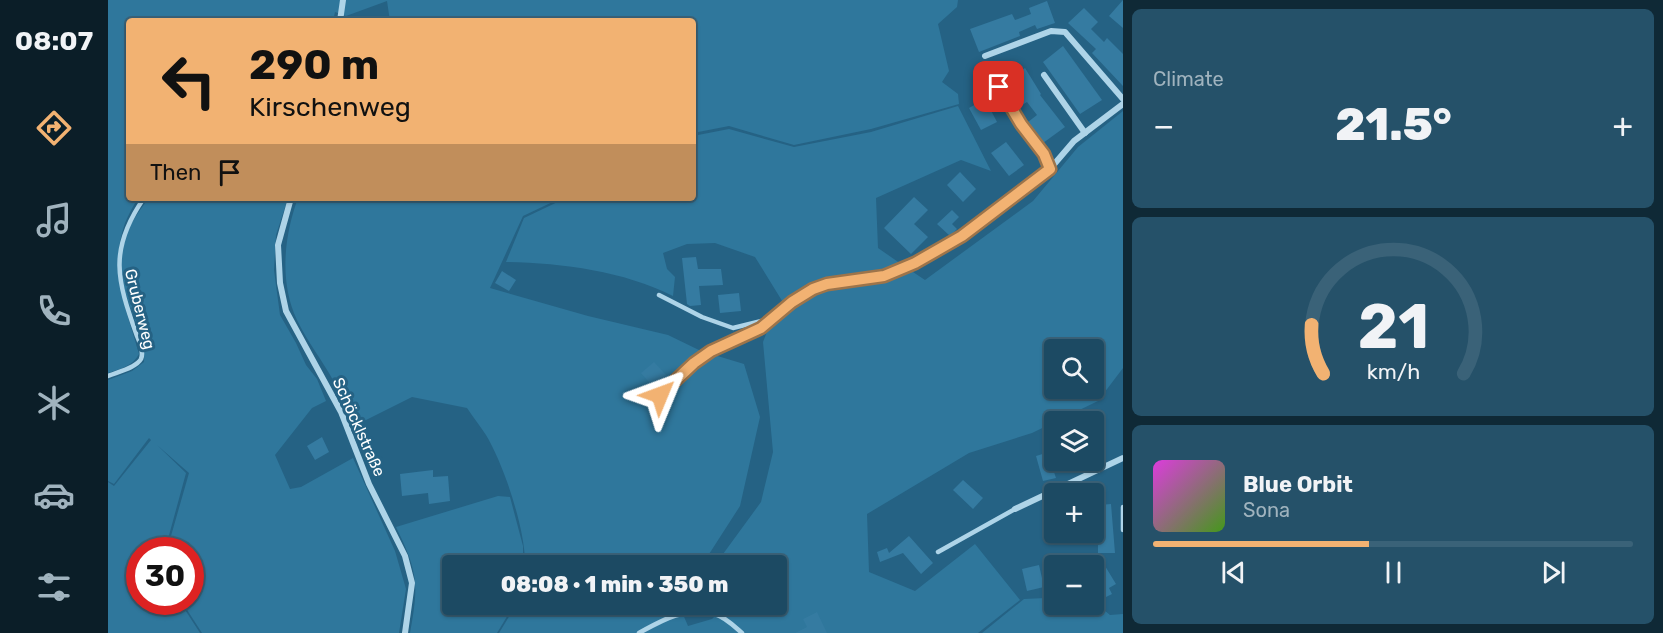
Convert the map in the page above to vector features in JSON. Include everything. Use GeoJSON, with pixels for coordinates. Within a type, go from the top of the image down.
{"type":"FeatureCollection","features":[{"type":"Feature","properties":{"kind":"street"},"geometry":{"type":"LineString","coordinates":[[340,18],[343,0]]}},
{"type":"Feature","properties":{"kind":"street"},"geometry":{"type":"LineString","coordinates":[[984,56],[1051,31],[1065,32],[1123,99]]}},
{"type":"Feature","properties":{"kind":"street"},"geometry":{"type":"LineString","coordinates":[[1044,75],[1085,133]]}},
{"type":"Feature","properties":{"kind":"street"},"geometry":{"type":"LineString","coordinates":[[999,87],[1021,124],[1044,154],[1050,169]]}},
{"type":"Feature","properties":{"kind":"street"},"geometry":{"type":"LineString","coordinates":[[660,395],[702,357],[761,328],[792,302],[813,289],[827,284],[884,276],[915,263],[962,236],[1050,169],[1074,141],[1123,104]]}},
{"type":"Feature","properties":{"kind":"street","name":"Schöcklstraße"},"geometry":{"type":"LineString","coordinates":[[290,201],[278,245],[280,283],[286,311],[341,412],[369,484],[405,556],[412,583],[405,633]]}},
{"type":"Feature","properties":{"kind":"street"},"geometry":{"type":"LineString","coordinates":[[1015,509],[1123,458]]}},
{"type":"Feature","properties":{"kind":"lane","name":"Gruberweg"},"geometry":{"type":"LineString","coordinates":[[108,376],[134,365],[141,359],[142,348],[123,296],[117,270],[119,240],[142,201]]}},
{"type":"Feature","properties":{"kind":"lane"},"geometry":{"type":"LineString","coordinates":[[659,295],[702,317],[733,328],[773,318]]}},
{"type":"Feature","properties":{"kind":"lane"},"geometry":{"type":"LineString","coordinates":[[1123,507],[1123,530]]}},
{"type":"Feature","properties":{"kind":"lane"},"geometry":{"type":"LineString","coordinates":[[938,552],[1015,509]]}},
{"type":"Feature","properties":{"kind":"lane"},"geometry":{"type":"LineString","coordinates":[[639,633],[674,614],[695,613],[716,614],[742,633]]}},
{"type":"Feature","properties":{"kind":"shaded area"},"geometry":{"type":"Polygon","coordinates":[[[108,0],[958,0],[957,7],[938,24],[949,71],[942,82],[958,94],[959,104],[871,129],[794,145],[729,126],[696,132],[696,18],[390,18],[387,1],[346,16],[335,12],[334,18],[126,18],[126,201],[137,201],[125,223],[118,257],[124,304],[139,354],[130,364],[108,373],[108,0]]]}},
{"type":"Feature","properties":{"kind":"shaded area"},"geometry":{"type":"Polygon","coordinates":[[[958,106],[991,171],[961,160],[876,198],[878,248],[904,266],[874,276],[813,286],[784,304],[755,257],[715,243],[687,244],[663,253],[667,269],[675,277],[673,296],[634,280],[592,270],[549,264],[506,262],[524,218],[560,201],[696,201],[696,135],[729,129],[794,147],[871,132],[958,106]]]}},
{"type":"Feature","properties":{"kind":"shaded area"},"geometry":{"type":"Polygon","coordinates":[[[1123,111],[1123,368],[1104,393],[1104,339],[1044,339],[1044,399],[1100,399],[1098,401],[1077,411],[1044,411],[1044,427],[969,453],[867,514],[869,572],[915,591],[975,544],[1020,600],[978,633],[499,633],[510,615],[683,615],[688,626],[712,619],[716,615],[787,615],[787,555],[722,555],[761,502],[773,452],[763,342],[768,329],[781,315],[816,291],[881,279],[910,270],[925,280],[1033,201],[1078,147],[1123,111]]]}},
{"type":"Feature","properties":{"kind":"shaded area"},"geometry":{"type":"Polygon","coordinates":[[[147,201],[287,201],[276,235],[274,270],[280,315],[306,365],[317,379],[326,401],[312,408],[275,455],[290,489],[301,487],[353,458],[395,551],[406,589],[399,633],[202,633],[190,615],[204,615],[204,537],[171,537],[189,473],[157,445],[186,473],[169,537],[126,537],[126,615],[188,615],[200,633],[108,633],[108,482],[114,486],[151,440],[149,438],[114,484],[108,481],[108,380],[132,371],[144,362],[142,340],[128,300],[121,269],[123,242],[147,201]]]}},
{"type":"Feature","properties":{"kind":"shaded area"},"geometry":{"type":"Polygon","coordinates":[[[297,201],[555,201],[523,216],[490,288],[588,316],[668,335],[701,351],[744,364],[760,417],[740,506],[708,555],[524,555],[518,517],[507,480],[486,435],[467,408],[412,397],[354,426],[333,380],[301,328],[291,305],[286,275],[289,228],[297,201]]]}},
{"type":"Feature","properties":{"kind":"shaded area"},"geometry":{"type":"Polygon","coordinates":[[[498,496],[510,497],[523,546],[523,555],[442,555],[442,615],[508,615],[497,633],[410,633],[415,602],[415,578],[409,556],[396,527],[498,496]]]}},
{"type":"Feature","properties":{"kind":"shaded area"},"geometry":{"type":"Polygon","coordinates":[[[1044,598],[1044,615],[1104,615],[1104,610],[1110,615],[1123,614],[1123,633],[982,633],[1024,599],[1044,598]]]}},
{"type":"Feature","properties":{"kind":"building"},"geometry":{"type":"Polygon","coordinates":[[[1123,0],[1123,28],[1109,16],[1123,0]]]}},
{"type":"Feature","properties":{"kind":"building"},"geometry":{"type":"Polygon","coordinates":[[[1047,1],[1055,23],[1037,29],[1035,25],[1019,32],[1020,36],[979,52],[970,29],[1012,14],[1015,20],[1031,14],[1029,8],[1047,1]]]}},
{"type":"Feature","properties":{"kind":"building"},"geometry":{"type":"Polygon","coordinates":[[[1084,8],[1098,22],[1091,29],[1104,42],[1107,38],[1123,54],[1123,86],[1092,53],[1096,49],[1068,23],[1084,8]]]}},
{"type":"Feature","properties":{"kind":"building"},"geometry":{"type":"Polygon","coordinates":[[[1063,46],[1102,100],[1080,114],[1043,62],[1063,46]]]}},
{"type":"Feature","properties":{"kind":"building"},"geometry":{"type":"Polygon","coordinates":[[[1025,68],[1040,95],[1065,127],[1043,143],[1028,122],[1037,115],[1027,102],[1019,107],[1005,84],[1025,68]]]}},
{"type":"Feature","properties":{"kind":"building"},"geometry":{"type":"Polygon","coordinates":[[[985,99],[997,122],[981,130],[969,108],[985,99]]]}},
{"type":"Feature","properties":{"kind":"building"},"geometry":{"type":"Polygon","coordinates":[[[1006,142],[1024,165],[1009,176],[991,153],[1006,142]]]}},
{"type":"Feature","properties":{"kind":"building"},"geometry":{"type":"Polygon","coordinates":[[[960,172],[976,189],[963,202],[947,185],[960,172]]]}},
{"type":"Feature","properties":{"kind":"building"},"geometry":{"type":"Polygon","coordinates":[[[914,197],[928,210],[914,224],[928,237],[911,254],[884,228],[914,197]]]}},
{"type":"Feature","properties":{"kind":"building"},"geometry":{"type":"Polygon","coordinates":[[[952,210],[959,217],[952,224],[957,229],[950,236],[937,224],[952,210]]]}},
{"type":"Feature","properties":{"kind":"building"},"geometry":{"type":"Polygon","coordinates":[[[696,257],[698,269],[721,269],[723,285],[699,286],[701,305],[690,306],[687,304],[682,258],[696,257]]]}},
{"type":"Feature","properties":{"kind":"building"},"geometry":{"type":"Polygon","coordinates":[[[502,271],[516,280],[509,291],[495,283],[502,271]]]}},
{"type":"Feature","properties":{"kind":"building"},"geometry":{"type":"Polygon","coordinates":[[[739,293],[741,311],[720,313],[718,295],[739,293]]]}},
{"type":"Feature","properties":{"kind":"building"},"geometry":{"type":"Polygon","coordinates":[[[654,362],[668,377],[655,389],[641,373],[654,362]]]}},
{"type":"Feature","properties":{"kind":"building"},"geometry":{"type":"Polygon","coordinates":[[[322,437],[329,452],[315,460],[307,446],[322,437]]]}},
{"type":"Feature","properties":{"kind":"building"},"geometry":{"type":"Polygon","coordinates":[[[1044,454],[1044,471],[1054,471],[1056,478],[1043,481],[1036,456],[1044,454]]]}},
{"type":"Feature","properties":{"kind":"building"},"geometry":{"type":"Polygon","coordinates":[[[433,470],[433,477],[448,476],[450,501],[429,504],[428,493],[402,496],[400,474],[433,470]]]}},
{"type":"Feature","properties":{"kind":"building"},"geometry":{"type":"Polygon","coordinates":[[[963,480],[983,498],[973,509],[953,490],[963,480]]]}},
{"type":"Feature","properties":{"kind":"building"},"geometry":{"type":"Polygon","coordinates":[[[1111,504],[1115,553],[1098,553],[1098,543],[1104,543],[1104,505],[1111,504]]]}},
{"type":"Feature","properties":{"kind":"building"},"geometry":{"type":"Polygon","coordinates":[[[909,536],[933,563],[921,574],[903,553],[880,562],[877,552],[887,548],[889,553],[909,536]]]}},
{"type":"Feature","properties":{"kind":"building"},"geometry":{"type":"Polygon","coordinates":[[[1039,565],[1044,587],[1027,591],[1022,569],[1039,565]]]}},
{"type":"Feature","properties":{"kind":"building"},"geometry":{"type":"Polygon","coordinates":[[[1104,567],[1116,584],[1109,588],[1112,594],[1104,598],[1104,567]]]}},
{"type":"Feature","properties":{"kind":"building"},"geometry":{"type":"Polygon","coordinates":[[[817,612],[827,633],[795,633],[807,627],[803,619],[817,612]]]}},
{"type":"Feature","properties":{"kind":"route"},"geometry":{"type":"LineString","coordinates":[[660,395],[694,363],[711,351],[761,328],[792,302],[813,289],[827,284],[884,276],[915,263],[962,236],[1050,169],[1044,154],[1021,124],[999,87]]}}]}
